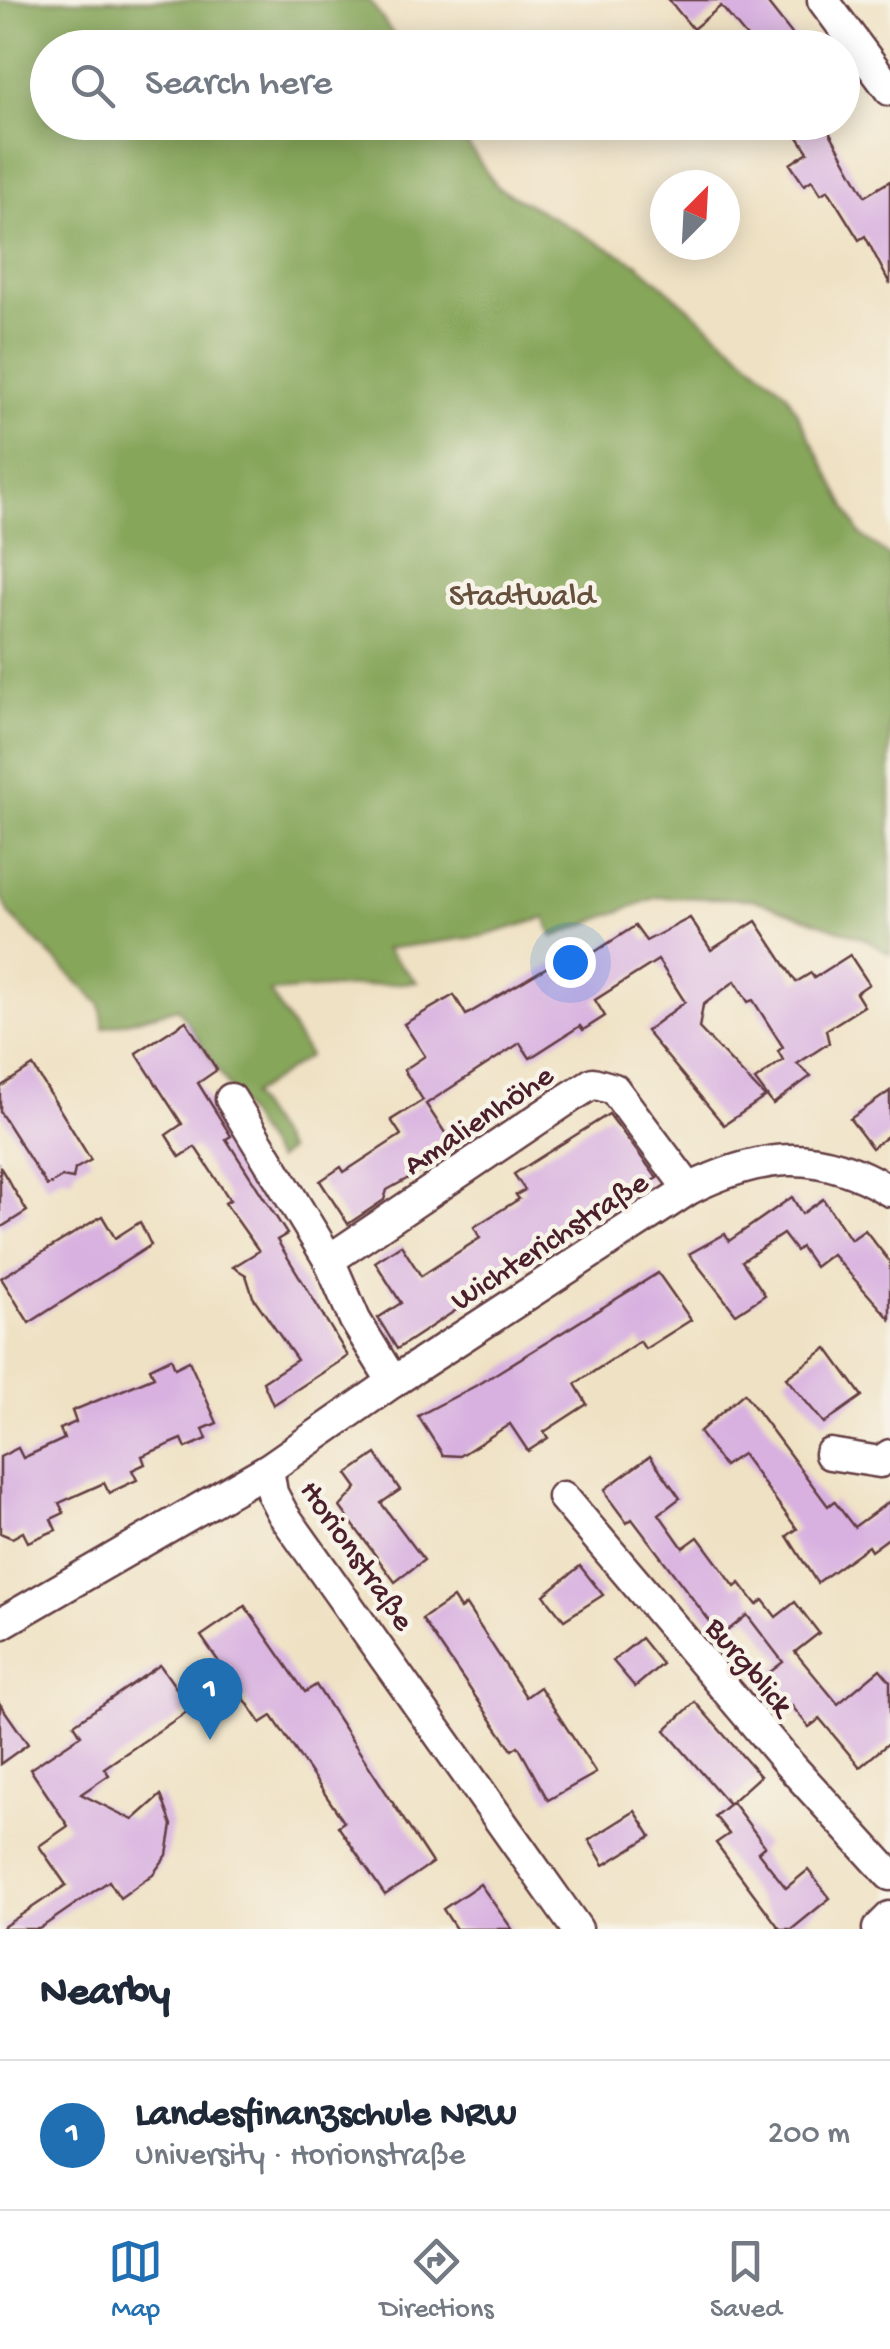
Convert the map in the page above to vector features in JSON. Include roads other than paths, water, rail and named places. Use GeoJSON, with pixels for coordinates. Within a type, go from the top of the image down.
{"type":"FeatureCollection","features":[{"type":"Feature","properties":{"kind":"street"},"geometry":{"type":"LineString","coordinates":[[823,0],[845,30]]}},
{"type":"Feature","properties":{"kind":"street"},"geometry":{"type":"LineString","coordinates":[[860,50],[890,90]]}},
{"type":"Feature","properties":{"kind":"street","name":"Amalienhöhe"},"geometry":{"type":"LineString","coordinates":[[329,1260],[593,1084],[614,1089],[689,1189]]}},
{"type":"Feature","properties":{"kind":"street"},"geometry":{"type":"LineString","coordinates":[[231,1099],[329,1260],[355,1320],[393,1382]]}},
{"type":"Feature","properties":{"kind":"street","name":"Wichterichstraße"},"geometry":{"type":"LineString","coordinates":[[268,1469],[393,1382],[689,1189],[734,1166],[785,1158],[824,1162],[890,1191]]}},
{"type":"Feature","properties":{"kind":"street"},"geometry":{"type":"LineString","coordinates":[[830,1454],[880,1462],[890,1454]]}},
{"type":"Feature","properties":{"kind":"street","name":"Horionstraße"},"geometry":{"type":"LineString","coordinates":[[0,1624],[268,1469],[272,1494],[283,1514],[578,1929]]}},
{"type":"Feature","properties":{"kind":"street","name":"Burgblick"},"geometry":{"type":"LineString","coordinates":[[563,1496],[789,1764],[890,1874]]}},
{"type":"Feature","properties":{"kind":"street"},"geometry":{"type":"LineString","coordinates":[[878,1929],[890,1917]]}},
{"type":"Feature","properties":{"kind":"place","name":"Landesfinanzschule NRW"},"geometry":{"type":"Point","coordinates":[210,1740]}},
{"type":"Feature","properties":{"kind":"park label","name":"Stadtwald"},"geometry":{"type":"Point","coordinates":[522,593]}}]}
